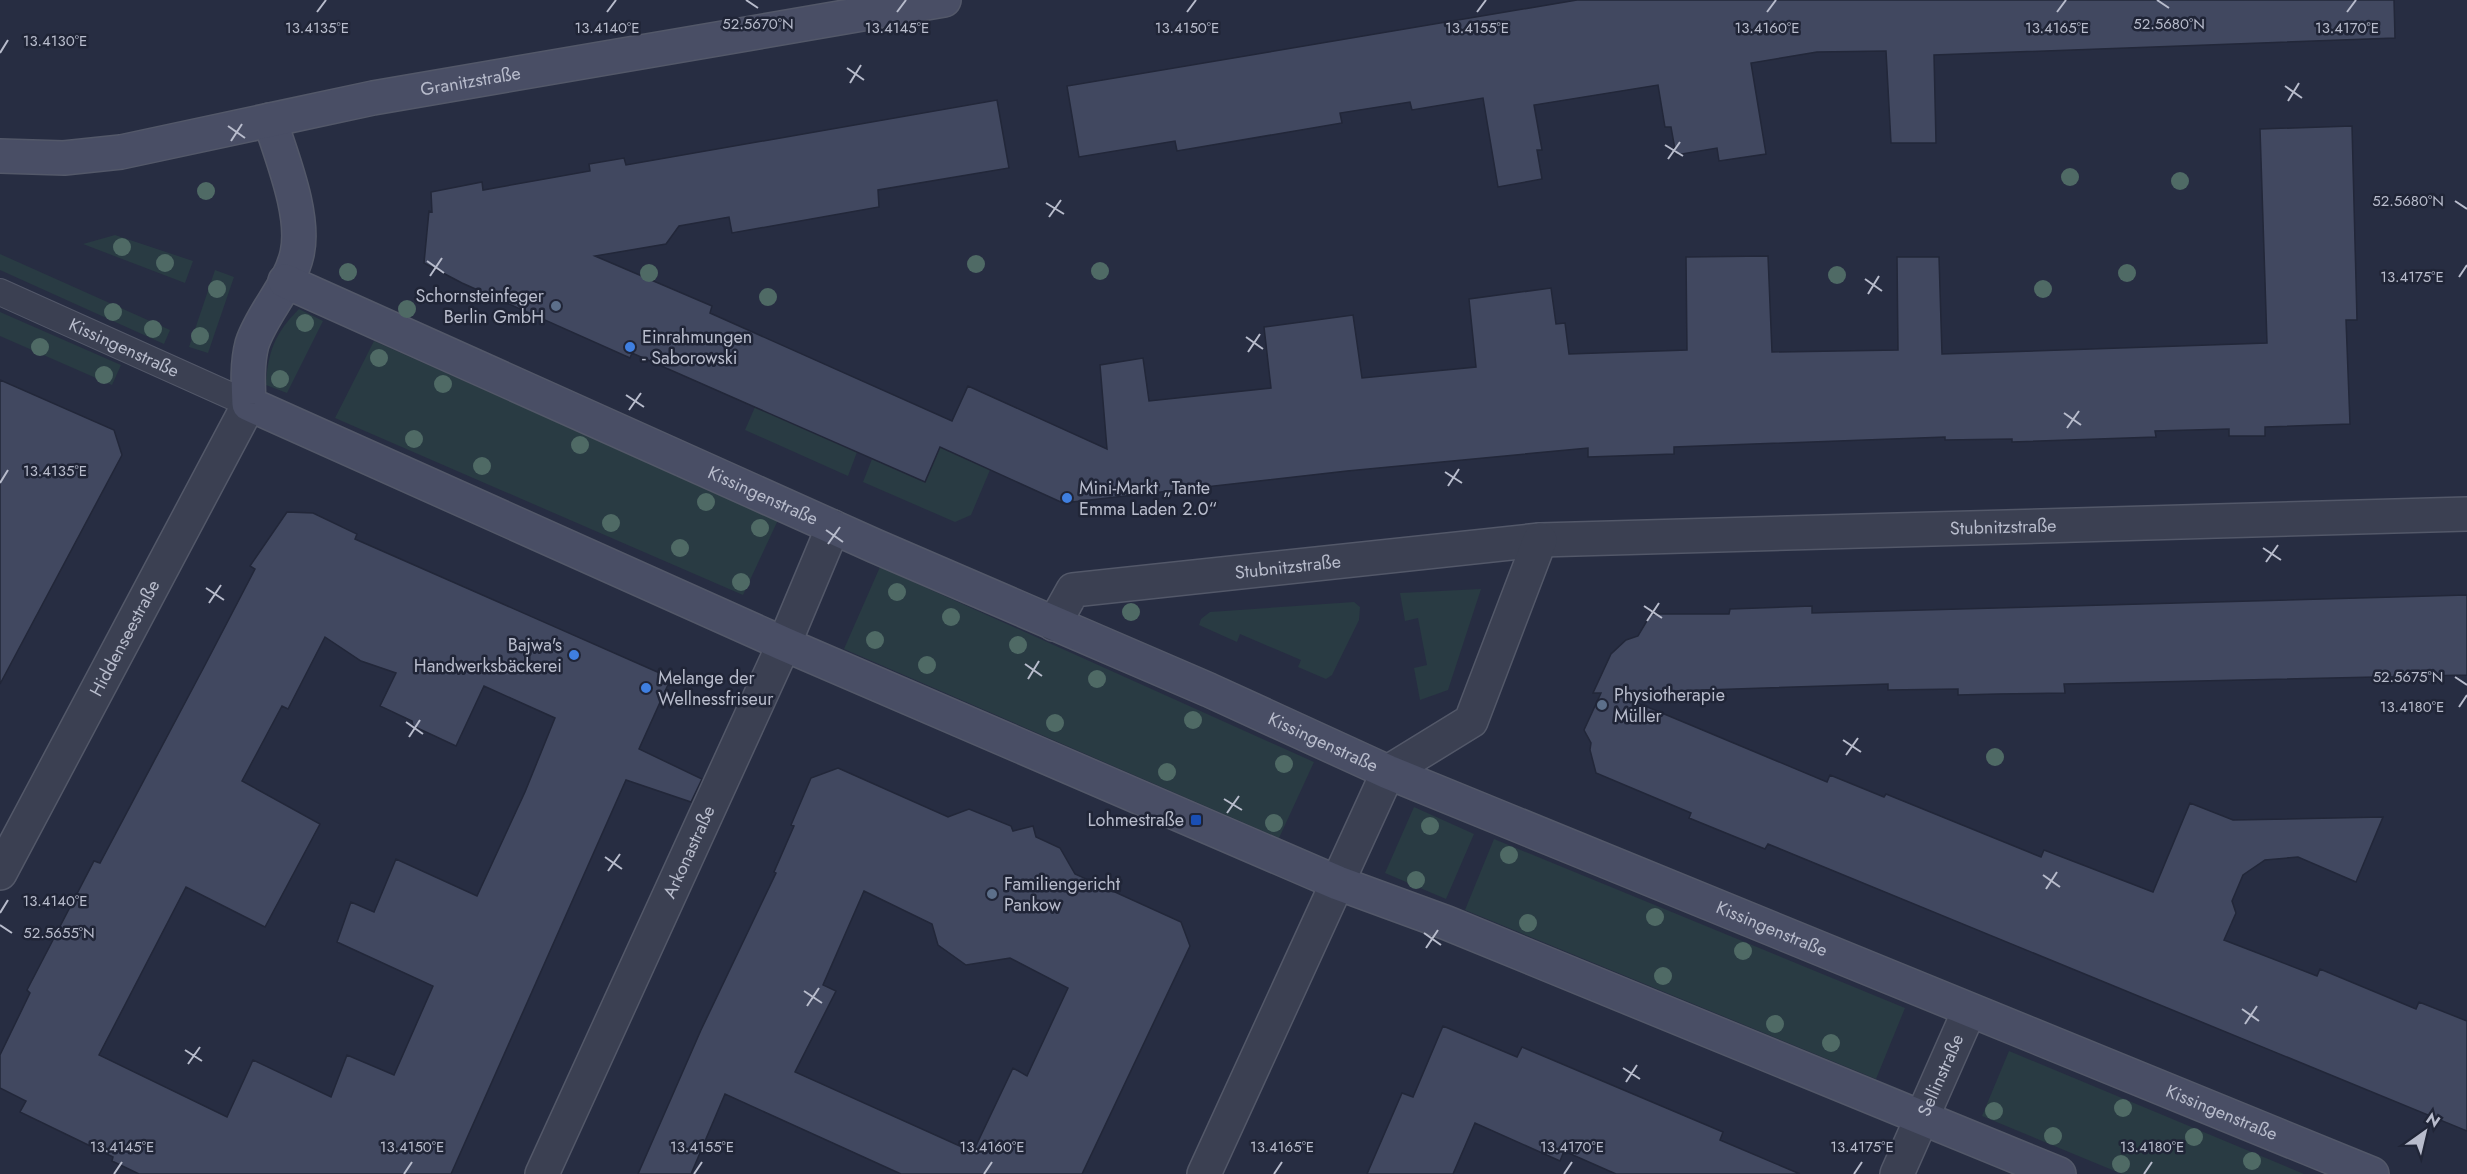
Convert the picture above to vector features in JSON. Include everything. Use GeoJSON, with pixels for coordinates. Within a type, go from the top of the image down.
{"type":"FeatureCollection","features":[{"type":"Feature","properties":{"kind":"street","name":"Granitzstraße"},"geometry":{"type":"LineString","coordinates":[[0,156],[64,158],[121,152],[373,98],[944,0]]}},
{"type":"Feature","properties":{"kind":"street"},"geometry":{"type":"LineString","coordinates":[[249,404],[247,380],[252,344],[297,254],[298,234],[293,192],[270,120]]}},
{"type":"Feature","properties":{"kind":"street","name":"Kissingenstraße"},"geometry":{"type":"LineString","coordinates":[[285,281],[833,528],[1209,690],[1388,772],[2372,1174]]}},
{"type":"Feature","properties":{"kind":"street","name":"Kissingenstraße"},"geometry":{"type":"LineString","coordinates":[[249,404],[784,644],[1338,883],[1447,922],[2059,1174]]}},
{"type":"Feature","properties":{"kind":"street","name":"Hiddenseestraße"},"geometry":{"type":"LineString","coordinates":[[0,873],[249,404]]}},
{"type":"Feature","properties":{"kind":"street","name":"Stubnitzstraße"},"geometry":{"type":"LineString","coordinates":[[1054,624],[1073,590],[1540,540],[2467,514]]}},
{"type":"Feature","properties":{"kind":"street","name":"Arkonastraße"},"geometry":{"type":"LineString","coordinates":[[542,1174],[784,644],[833,528]]}},
{"type":"Feature","properties":{"kind":"street"},"geometry":{"type":"LineString","coordinates":[[1204,1174],[1388,772],[1472,721],[1540,540]]}},
{"type":"Feature","properties":{"kind":"street","name":"Sellinstraße"},"geometry":{"type":"LineString","coordinates":[[1897,1174],[1969,1011]]}},
{"type":"Feature","properties":{"kind":"lane","name":"Kissingenstraße"},"geometry":{"type":"LineString","coordinates":[[0,292],[249,404]]}},
{"type":"Feature","properties":{"kind":"shaded area"},"geometry":{"type":"Polygon","coordinates":[[[115,235],[193,261],[185,283],[83,244],[115,235]]]}},
{"type":"Feature","properties":{"kind":"shaded area"},"geometry":{"type":"Polygon","coordinates":[[[0,254],[170,330],[164,344],[0,270],[0,254]]]}},
{"type":"Feature","properties":{"kind":"shaded area"},"geometry":{"type":"Polygon","coordinates":[[[215,270],[234,277],[208,353],[189,347],[215,270]]]}},
{"type":"Feature","properties":{"kind":"shaded area"},"geometry":{"type":"Polygon","coordinates":[[[299,309],[323,321],[287,393],[266,385],[267,373],[274,343],[284,326],[299,309]]]}},
{"type":"Feature","properties":{"kind":"shaded area"},"geometry":{"type":"Polygon","coordinates":[[[0,312],[121,365],[112,385],[0,336],[0,312]]]}},
{"type":"Feature","properties":{"kind":"shaded area"},"geometry":{"type":"Polygon","coordinates":[[[374,341],[778,520],[743,595],[335,418],[374,341]]]}},
{"type":"Feature","properties":{"kind":"shaded area"},"geometry":{"type":"Polygon","coordinates":[[[755,407],[857,452],[848,476],[745,430],[755,407]]]}},
{"type":"Feature","properties":{"kind":"shaded area"},"geometry":{"type":"Polygon","coordinates":[[[940,447],[990,470],[971,515],[955,522],[863,482],[872,459],[925,482],[940,447]]]}},
{"type":"Feature","properties":{"kind":"shaded area"},"geometry":{"type":"Polygon","coordinates":[[[880,567],[1314,762],[1279,838],[844,649],[880,567]]]}},
{"type":"Feature","properties":{"kind":"shaded area"},"geometry":{"type":"Polygon","coordinates":[[[1481,589],[1448,690],[1420,700],[1414,668],[1427,665],[1418,618],[1405,621],[1400,593],[1481,589]]]}},
{"type":"Feature","properties":{"kind":"shaded area"},"geometry":{"type":"Polygon","coordinates":[[[1354,602],[1360,607],[1359,620],[1332,675],[1326,679],[1298,667],[1301,660],[1240,634],[1237,642],[1199,625],[1201,619],[1210,612],[1354,602]]]}},
{"type":"Feature","properties":{"kind":"shaded area"},"geometry":{"type":"Polygon","coordinates":[[[1414,807],[1474,834],[1446,899],[1385,873],[1414,807]]]}},
{"type":"Feature","properties":{"kind":"shaded area"},"geometry":{"type":"Polygon","coordinates":[[[1494,839],[1905,1008],[1876,1079],[1465,910],[1494,839]]]}},
{"type":"Feature","properties":{"kind":"shaded area"},"geometry":{"type":"Polygon","coordinates":[[[2009,1051],[2304,1174],[2122,1174],[1982,1116],[2009,1051]]]}},
{"type":"Feature","properties":{"kind":"building"},"geometry":{"type":"Polygon","coordinates":[[[1577,0],[2394,0],[2395,38],[1934,55],[1936,143],[1891,143],[1886,51],[1817,52],[1751,63],[1766,154],[1719,161],[1717,148],[1676,155],[1671,127],[1665,127],[1658,85],[1534,105],[1542,150],[1537,150],[1542,179],[1498,187],[1483,98],[1412,110],[1410,102],[1340,113],[1342,123],[1177,151],[1175,141],[1079,157],[1067,86],[1577,0]]]}},
{"type":"Feature","properties":{"kind":"building"},"geometry":{"type":"Polygon","coordinates":[[[997,100],[1009,168],[878,190],[879,207],[732,233],[729,217],[679,226],[666,244],[595,256],[712,306],[710,313],[952,421],[968,386],[1107,449],[1100,365],[1143,358],[1149,401],[1271,388],[1264,327],[1353,315],[1362,378],[1476,367],[1469,299],[1551,288],[1556,324],[1565,323],[1569,354],[1687,350],[1686,257],[1768,256],[1772,352],[1898,350],[1897,257],[1939,257],[1942,354],[2267,343],[2260,129],[2352,126],[2357,320],[2346,320],[2350,424],[2265,427],[2265,436],[2229,436],[2229,429],[2155,431],[2156,437],[2012,442],[2012,439],[1945,440],[1945,437],[1674,447],[1674,454],[1588,457],[1588,448],[1347,471],[1063,503],[940,447],[925,482],[632,353],[630,358],[462,283],[424,263],[429,211],[432,212],[431,192],[482,182],[483,190],[590,171],[589,164],[624,158],[626,165],[997,100]]]}},
{"type":"Feature","properties":{"kind":"building"},"geometry":{"type":"Polygon","coordinates":[[[0,380],[114,430],[122,455],[0,684],[0,380]]]}},
{"type":"Feature","properties":{"kind":"building"},"geometry":{"type":"Polygon","coordinates":[[[287,512],[313,513],[357,534],[355,539],[671,678],[639,749],[702,779],[691,802],[626,780],[451,1174],[139,1174],[112,1161],[113,1157],[20,1112],[26,1101],[0,1088],[0,1055],[30,993],[27,990],[94,861],[100,863],[205,665],[255,569],[250,566],[287,512]],[[325,637],[288,709],[282,706],[242,781],[320,824],[265,927],[186,887],[99,1055],[227,1117],[253,1060],[331,1097],[347,1055],[394,1075],[433,986],[337,942],[351,902],[374,912],[396,859],[477,896],[525,792],[555,718],[484,686],[456,746],[413,726],[412,721],[380,706],[396,673],[361,661],[325,637]]]}},
{"type":"Feature","properties":{"kind":"building"},"geometry":{"type":"Polygon","coordinates":[[[2467,595],[2467,675],[2064,684],[2065,693],[1958,695],[1958,689],[1888,690],[1888,684],[1614,693],[1827,782],[1830,775],[1884,797],[1886,794],[2041,857],[2044,850],[2153,892],[2190,803],[2233,820],[2383,817],[2356,882],[2298,857],[2265,860],[2243,875],[2232,901],[2236,913],[2224,940],[2317,976],[2320,969],[2416,1009],[2419,1002],[2467,1021],[2467,1131],[1768,844],[1765,849],[1689,818],[1691,813],[1596,773],[1590,750],[1591,743],[1584,730],[1601,693],[1593,693],[1611,654],[1626,640],[1638,636],[1651,614],[1729,614],[1730,609],[1812,606],[1812,613],[2467,595]]]}},
{"type":"Feature","properties":{"kind":"building"},"geometry":{"type":"Polygon","coordinates":[[[838,768],[948,817],[969,809],[1011,826],[1013,831],[1033,826],[1036,837],[1060,848],[1075,874],[1181,922],[1190,946],[1082,1174],[901,1174],[725,1094],[691,1174],[638,1174],[701,1030],[776,873],[774,872],[794,826],[791,825],[811,778],[838,768]],[[864,891],[823,985],[836,991],[795,1072],[973,1152],[1013,1068],[1027,1076],[1068,988],[1010,958],[966,965],[938,945],[932,924],[864,891]]]}},
{"type":"Feature","properties":{"kind":"building"},"geometry":{"type":"Polygon","coordinates":[[[1443,1026],[1517,1057],[1522,1047],[1723,1132],[1720,1140],[1800,1174],[1616,1174],[1564,1151],[1560,1161],[1475,1123],[1453,1174],[1367,1174],[1402,1093],[1413,1097],[1443,1026]]]}},
{"type":"Feature","properties":{"kind":"place","name":"Schornsteinfeger Berlin GmbH"},"geometry":{"type":"Point","coordinates":[556,306]}},
{"type":"Feature","properties":{"kind":"place","name":"Einrahmungen - Saborowski"},"geometry":{"type":"Point","coordinates":[630,347]}},
{"type":"Feature","properties":{"kind":"place","name":"Mini-Markt „Tante Emma Laden 2.0“"},"geometry":{"type":"Point","coordinates":[1067,498]}},
{"type":"Feature","properties":{"kind":"place","name":"Bajwa's Handwerksbäckerei"},"geometry":{"type":"Point","coordinates":[574,655]}},
{"type":"Feature","properties":{"kind":"place","name":"Melange der Wellnessfriseur"},"geometry":{"type":"Point","coordinates":[646,688]}},
{"type":"Feature","properties":{"kind":"place","name":"Physiotherapie Müller"},"geometry":{"type":"Point","coordinates":[1602,705]}},
{"type":"Feature","properties":{"kind":"place","name":"Lohmestraße"},"geometry":{"type":"Point","coordinates":[1196,820]}},
{"type":"Feature","properties":{"kind":"place","name":"Familiengericht Pankow"},"geometry":{"type":"Point","coordinates":[992,894]}}]}
